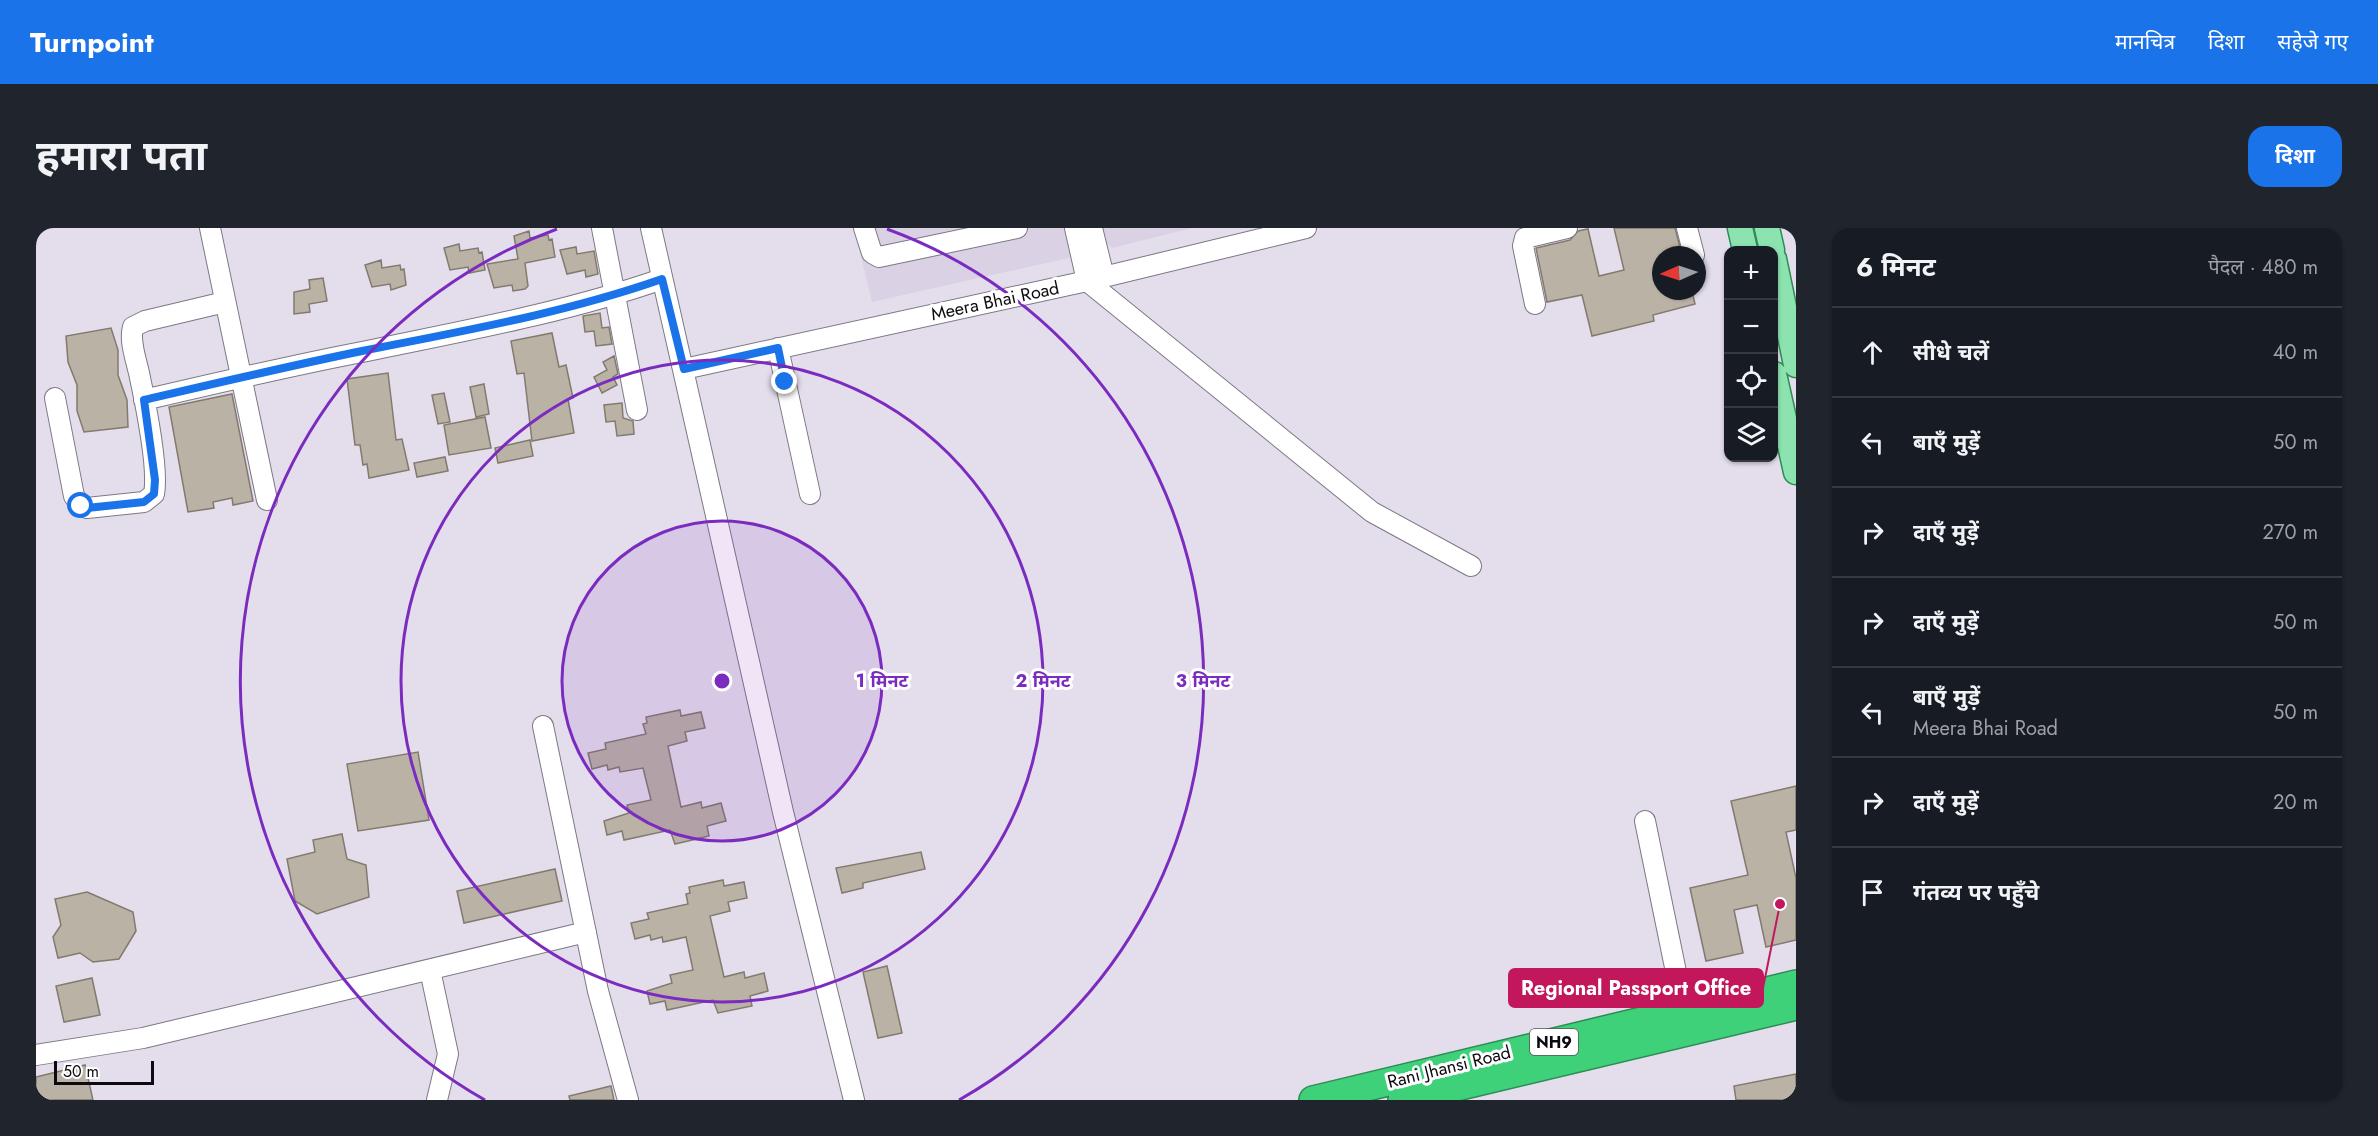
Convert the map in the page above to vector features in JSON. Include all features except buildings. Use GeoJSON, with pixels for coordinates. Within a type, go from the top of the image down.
{"type":"FeatureCollection","features":[{"type":"Feature","properties":{"kind":"highway","name":"Rani Jhansi Road"},"geometry":{"type":"LineString","coordinates":[[1312,1100],[1796,984]]}},
{"type":"Feature","properties":{"kind":"highway","name":"Rani Jhansi Road"},"geometry":{"type":"LineString","coordinates":[[1402,1100],[1796,1006]]}},
{"type":"Feature","properties":{"kind":"main road"},"geometry":{"type":"LineString","coordinates":[[1740,228],[1744,246]]}},
{"type":"Feature","properties":{"kind":"main road"},"geometry":{"type":"LineString","coordinates":[[1767,228],[1771,246]]}},
{"type":"Feature","properties":{"kind":"main road"},"geometry":{"type":"LineString","coordinates":[[1778,282],[1796,365]]}},
{"type":"Feature","properties":{"kind":"main road"},"geometry":{"type":"LineString","coordinates":[[1778,395],[1796,472]]}},
{"type":"Feature","properties":{"kind":"street"},"geometry":{"type":"LineString","coordinates":[[210,228],[267,500]]}},
{"type":"Feature","properties":{"kind":"street"},"geometry":{"type":"LineString","coordinates":[[602,228],[617,295],[637,410]]}},
{"type":"Feature","properties":{"kind":"street"},"geometry":{"type":"LineString","coordinates":[[651,228],[783,812],[854,1100]]}},
{"type":"Feature","properties":{"kind":"street"},"geometry":{"type":"LineString","coordinates":[[864,228],[872,253],[887,257],[1017,228]]}},
{"type":"Feature","properties":{"kind":"street"},"geometry":{"type":"LineString","coordinates":[[1075,228],[1096,279],[1372,512],[1471,566]]}},
{"type":"Feature","properties":{"kind":"street"},"geometry":{"type":"LineString","coordinates":[[1092,228],[1096,279]]}},
{"type":"Feature","properties":{"kind":"street","name":"Meera Bhai Road"},"geometry":{"type":"LineString","coordinates":[[684,369],[1096,279],[1306,228]]}},
{"type":"Feature","properties":{"kind":"street"},"geometry":{"type":"LineString","coordinates":[[1535,304],[1522,246],[1525,238],[1567,228]]}},
{"type":"Feature","properties":{"kind":"street"},"geometry":{"type":"LineString","coordinates":[[1687,228],[1692,246]]}},
{"type":"Feature","properties":{"kind":"street"},"geometry":{"type":"LineString","coordinates":[[144,400],[492,326],[617,295],[662,279]]}},
{"type":"Feature","properties":{"kind":"street"},"geometry":{"type":"LineString","coordinates":[[55,398],[74,496],[81,506],[87,508],[144,502],[154,494],[155,480],[144,400],[132,340],[133,327],[145,321],[225,302]]}},
{"type":"Feature","properties":{"kind":"street"},"geometry":{"type":"LineString","coordinates":[[778,348],[810,494]]}},
{"type":"Feature","properties":{"kind":"street"},"geometry":{"type":"LineString","coordinates":[[543,726],[597,991],[628,1100]]}},
{"type":"Feature","properties":{"kind":"street"},"geometry":{"type":"LineString","coordinates":[[1645,821],[1684,1011]]}},
{"type":"Feature","properties":{"kind":"street"},"geometry":{"type":"LineString","coordinates":[[36,1055],[143,1038],[586,932]]}},
{"type":"Feature","properties":{"kind":"street"},"geometry":{"type":"LineString","coordinates":[[430,970],[448,1054],[437,1100]]}},
{"type":"Feature","properties":{"kind":"shaded area"},"geometry":{"type":"Polygon","coordinates":[[[854,228],[1192,228],[1112,248],[1105,242],[1073,257],[872,302],[854,228]]]}},
{"type":"Feature","properties":{"kind":"place","name":"Regional Passport Office"},"geometry":{"type":"Point","coordinates":[1780,904]}},
{"type":"Feature","properties":{"kind":"route"},"geometry":{"type":"LineString","coordinates":[[81,506],[87,508],[144,502],[154,494],[156,486],[144,400],[359,352],[492,326],[617,295],[662,279],[684,369],[778,348],[785,382]]}}]}
